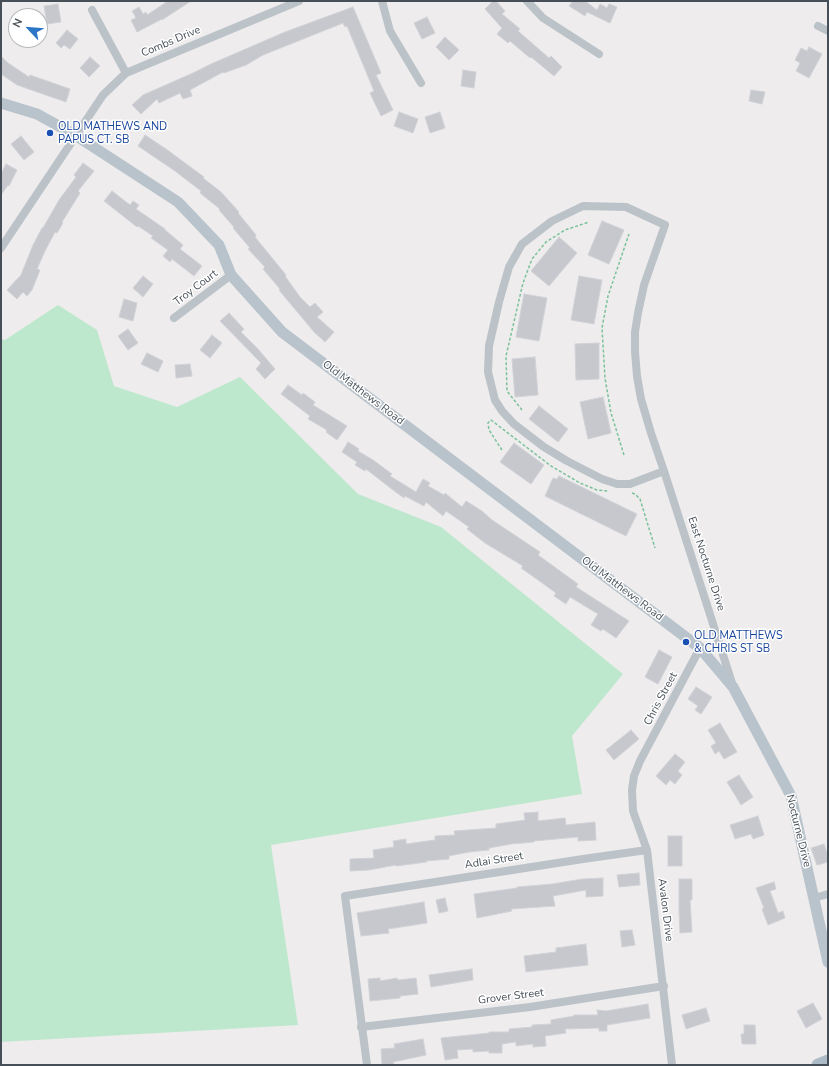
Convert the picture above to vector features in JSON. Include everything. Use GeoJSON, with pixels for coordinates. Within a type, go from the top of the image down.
{"type":"FeatureCollection","features":[{"type":"Feature","properties":{"kind":"main road"},"geometry":{"type":"LineString","coordinates":[[818,1065],[828,1061]]}},
{"type":"Feature","properties":{"kind":"street","name":"Combs Drive"},"geometry":{"type":"LineString","coordinates":[[1,248],[103,95],[126,73],[299,1]]}},
{"type":"Feature","properties":{"kind":"street"},"geometry":{"type":"LineString","coordinates":[[382,1],[390,31],[421,83]]}},
{"type":"Feature","properties":{"kind":"street"},"geometry":{"type":"LineString","coordinates":[[527,1],[543,18],[599,54]]}},
{"type":"Feature","properties":{"kind":"street"},"geometry":{"type":"LineString","coordinates":[[92,10],[126,73]]}},
{"type":"Feature","properties":{"kind":"street"},"geometry":{"type":"LineString","coordinates":[[818,26],[828,31]]}},
{"type":"Feature","properties":{"kind":"street","name":"Old Matthews Road"},"geometry":{"type":"LineString","coordinates":[[1,103],[37,114],[75,135],[178,202],[219,245],[231,275],[282,332],[700,648],[733,687]]}},
{"type":"Feature","properties":{"kind":"street","name":"East Nocturne Drive"},"geometry":{"type":"LineString","coordinates":[[664,471],[630,484],[617,484],[602,479],[544,447],[514,424],[502,411],[495,400],[488,372],[489,346],[508,267],[522,244],[552,221],[583,206],[626,207],[665,224],[642,292],[636,326],[635,352],[641,399],[651,433],[664,471],[733,687]]}},
{"type":"Feature","properties":{"kind":"street","name":"Troy Court"},"geometry":{"type":"LineString","coordinates":[[174,318],[231,275]]}},
{"type":"Feature","properties":{"kind":"street","name":"Chris Street"},"geometry":{"type":"LineString","coordinates":[[640,761],[700,648]]}},
{"type":"Feature","properties":{"kind":"street","name":"Nocturne Drive"},"geometry":{"type":"LineString","coordinates":[[733,687],[791,796],[828,962]]}},
{"type":"Feature","properties":{"kind":"street","name":"Avalon Drive"},"geometry":{"type":"LineString","coordinates":[[640,761],[634,776],[632,790],[633,811],[647,850],[672,1065]]}},
{"type":"Feature","properties":{"kind":"street","name":"Adlai Street"},"geometry":{"type":"LineString","coordinates":[[361,1027],[344,896],[647,850]]}},
{"type":"Feature","properties":{"kind":"street"},"geometry":{"type":"LineString","coordinates":[[814,898],[828,894]]}},
{"type":"Feature","properties":{"kind":"street","name":"Grover Street"},"geometry":{"type":"LineString","coordinates":[[361,1027],[530,1007],[664,986]]}},
{"type":"Feature","properties":{"kind":"street"},"geometry":{"type":"LineString","coordinates":[[361,1027],[367,1065]]}},
{"type":"Feature","properties":{"kind":"path"},"geometry":{"type":"LineString","coordinates":[[522,410],[507,391],[506,356],[524,283],[532,260],[546,242],[565,230],[589,222]]}},
{"type":"Feature","properties":{"kind":"path"},"geometry":{"type":"LineString","coordinates":[[624,455],[610,406],[605,378],[602,328],[608,296],[628,234]]}},
{"type":"Feature","properties":{"kind":"path"},"geometry":{"type":"LineString","coordinates":[[502,450],[489,430],[488,423],[491,420],[551,466],[580,483],[597,490],[610,491]]}},
{"type":"Feature","properties":{"kind":"path"},"geometry":{"type":"LineString","coordinates":[[629,493],[635,494],[640,499],[655,548]]}},
{"type":"Feature","properties":{"kind":"green space"},"geometry":{"type":"Polygon","coordinates":[[[58,305],[97,330],[114,386],[177,407],[240,377],[358,494],[441,527],[623,674],[572,736],[582,794],[271,845],[298,1025],[1,1042],[1,339],[5,340],[58,305]]]}},
{"type":"Feature","properties":{"kind":"building"},"geometry":{"type":"Polygon","coordinates":[[[168,1],[191,1],[162,20],[137,32],[131,20],[136,18],[132,11],[139,7],[143,14],[146,12],[147,15],[168,1]]]}},
{"type":"Feature","properties":{"kind":"building"},"geometry":{"type":"Polygon","coordinates":[[[493,1],[496,1],[505,11],[502,14],[520,29],[518,31],[549,58],[551,56],[562,67],[554,76],[510,41],[508,43],[497,34],[502,28],[485,9],[493,1]]]}},
{"type":"Feature","properties":{"kind":"building"},"geometry":{"type":"Polygon","coordinates":[[[573,1],[585,1],[597,10],[600,4],[607,8],[609,4],[617,7],[610,23],[587,12],[585,16],[569,6],[573,1]]]}},
{"type":"Feature","properties":{"kind":"building"},"geometry":{"type":"Polygon","coordinates":[[[58,4],[61,22],[48,24],[48,8],[44,8],[44,6],[58,4]]]}},
{"type":"Feature","properties":{"kind":"building"},"geometry":{"type":"Polygon","coordinates":[[[353,7],[381,73],[376,75],[393,110],[381,116],[370,93],[374,91],[347,26],[345,27],[343,23],[263,55],[246,65],[224,73],[223,72],[190,90],[192,96],[183,99],[180,93],[159,103],[157,99],[141,114],[132,105],[143,95],[211,64],[285,32],[353,7]]]}},
{"type":"Feature","properties":{"kind":"building"},"geometry":{"type":"Polygon","coordinates":[[[427,17],[435,33],[422,39],[414,23],[427,17]]]}},
{"type":"Feature","properties":{"kind":"building"},"geometry":{"type":"Polygon","coordinates":[[[67,30],[78,39],[70,49],[64,45],[61,48],[56,43],[67,30]]]}},
{"type":"Feature","properties":{"kind":"building"},"geometry":{"type":"Polygon","coordinates":[[[445,37],[459,50],[449,60],[436,47],[445,37]]]}},
{"type":"Feature","properties":{"kind":"building"},"geometry":{"type":"Polygon","coordinates":[[[809,47],[822,54],[809,78],[796,71],[800,63],[795,60],[801,48],[807,51],[809,47]]]}},
{"type":"Feature","properties":{"kind":"building"},"geometry":{"type":"Polygon","coordinates":[[[1,56],[8,63],[29,77],[30,75],[70,89],[66,102],[17,85],[1,74],[1,56]]]}},
{"type":"Feature","properties":{"kind":"building"},"geometry":{"type":"Polygon","coordinates":[[[90,57],[100,66],[89,77],[80,68],[90,57]]]}},
{"type":"Feature","properties":{"kind":"building"},"geometry":{"type":"Polygon","coordinates":[[[463,70],[476,72],[474,88],[461,86],[463,70]]]}},
{"type":"Feature","properties":{"kind":"building"},"geometry":{"type":"Polygon","coordinates":[[[751,90],[765,92],[762,104],[749,101],[751,90]]]}},
{"type":"Feature","properties":{"kind":"building"},"geometry":{"type":"Polygon","coordinates":[[[399,112],[418,119],[413,133],[394,126],[399,112]]]}},
{"type":"Feature","properties":{"kind":"building"},"geometry":{"type":"Polygon","coordinates":[[[440,112],[445,128],[430,133],[425,117],[440,112]]]}},
{"type":"Feature","properties":{"kind":"building"},"geometry":{"type":"Polygon","coordinates":[[[145,135],[204,177],[203,178],[221,192],[239,212],[238,213],[256,235],[255,237],[286,275],[285,276],[300,297],[310,307],[315,303],[323,312],[317,317],[334,332],[325,342],[314,332],[279,290],[280,289],[263,269],[265,267],[248,249],[250,248],[219,210],[220,209],[200,193],[201,191],[175,171],[138,146],[145,135]]]}},
{"type":"Feature","properties":{"kind":"building"},"geometry":{"type":"Polygon","coordinates":[[[21,136],[34,152],[24,160],[11,144],[21,136]]]}},
{"type":"Feature","properties":{"kind":"building"},"geometry":{"type":"Polygon","coordinates":[[[83,163],[94,171],[78,191],[80,193],[57,233],[55,232],[45,251],[37,269],[40,270],[32,290],[27,296],[23,292],[17,299],[7,290],[21,275],[33,245],[42,228],[59,200],[76,177],[74,175],[83,163]]]}},
{"type":"Feature","properties":{"kind":"building"},"geometry":{"type":"Polygon","coordinates":[[[6,164],[17,170],[9,186],[8,185],[1,195],[1,174],[6,164]]]}},
{"type":"Feature","properties":{"kind":"building"},"geometry":{"type":"Polygon","coordinates":[[[112,191],[130,205],[133,201],[139,205],[136,209],[165,229],[183,245],[180,249],[202,266],[194,276],[172,259],[170,262],[163,256],[168,250],[151,238],[153,236],[138,226],[137,227],[104,201],[112,191]]]}},
{"type":"Feature","properties":{"kind":"building"},"geometry":{"type":"Polygon","coordinates":[[[602,221],[624,230],[609,264],[588,255],[602,221]]]}},
{"type":"Feature","properties":{"kind":"building"},"geometry":{"type":"Polygon","coordinates":[[[559,237],[577,253],[549,286],[531,271],[559,237]]]}},
{"type":"Feature","properties":{"kind":"building"},"geometry":{"type":"Polygon","coordinates":[[[143,276],[153,284],[143,297],[133,288],[143,276]]]}},
{"type":"Feature","properties":{"kind":"building"},"geometry":{"type":"Polygon","coordinates":[[[579,276],[602,280],[594,324],[571,320],[579,276]]]}},
{"type":"Feature","properties":{"kind":"building"},"geometry":{"type":"Polygon","coordinates":[[[524,294],[547,298],[539,341],[516,337],[524,294]]]}},
{"type":"Feature","properties":{"kind":"building"},"geometry":{"type":"Polygon","coordinates":[[[124,299],[137,303],[133,321],[119,317],[124,299]]]}},
{"type":"Feature","properties":{"kind":"building"},"geometry":{"type":"Polygon","coordinates":[[[229,313],[244,329],[241,332],[275,369],[265,379],[256,369],[261,363],[220,321],[229,313]]]}},
{"type":"Feature","properties":{"kind":"building"},"geometry":{"type":"Polygon","coordinates":[[[128,329],[138,343],[128,350],[118,336],[128,329]]]}},
{"type":"Feature","properties":{"kind":"building"},"geometry":{"type":"Polygon","coordinates":[[[212,335],[222,343],[210,358],[200,350],[212,335]]]}},
{"type":"Feature","properties":{"kind":"building"},"geometry":{"type":"Polygon","coordinates":[[[599,343],[599,379],[576,380],[575,344],[599,343]]]}},
{"type":"Feature","properties":{"kind":"building"},"geometry":{"type":"Polygon","coordinates":[[[147,353],[163,361],[158,372],[141,364],[147,353]]]}},
{"type":"Feature","properties":{"kind":"building"},"geometry":{"type":"Polygon","coordinates":[[[535,357],[538,395],[515,397],[512,359],[535,357]]]}},
{"type":"Feature","properties":{"kind":"building"},"geometry":{"type":"Polygon","coordinates":[[[190,364],[192,376],[176,378],[175,365],[190,364]]]}},
{"type":"Feature","properties":{"kind":"building"},"geometry":{"type":"Polygon","coordinates":[[[288,385],[302,395],[303,393],[315,402],[313,405],[347,426],[337,440],[326,432],[327,430],[308,419],[310,416],[281,394],[288,385]]]}},
{"type":"Feature","properties":{"kind":"building"},"geometry":{"type":"Polygon","coordinates":[[[603,397],[611,433],[588,439],[580,402],[603,397]]]}},
{"type":"Feature","properties":{"kind":"building"},"geometry":{"type":"Polygon","coordinates":[[[539,406],[568,429],[558,442],[529,419],[539,406]]]}},
{"type":"Feature","properties":{"kind":"building"},"geometry":{"type":"Polygon","coordinates":[[[348,442],[359,449],[358,451],[392,474],[390,476],[416,492],[423,479],[430,483],[428,486],[444,495],[445,493],[462,507],[466,501],[482,511],[492,520],[540,552],[538,555],[578,584],[576,587],[629,621],[616,638],[603,629],[601,631],[591,625],[598,614],[570,597],[566,604],[554,596],[556,593],[521,568],[523,566],[485,543],[467,529],[469,527],[446,511],[443,516],[426,502],[424,506],[405,496],[404,498],[366,469],[365,471],[355,465],[357,462],[342,452],[348,442]]]}},
{"type":"Feature","properties":{"kind":"building"},"geometry":{"type":"Polygon","coordinates":[[[514,443],[544,465],[531,484],[500,462],[514,443]]]}},
{"type":"Feature","properties":{"kind":"building"},"geometry":{"type":"Polygon","coordinates":[[[559,476],[637,514],[626,536],[545,496],[553,478],[557,479],[559,476]]]}},
{"type":"Feature","properties":{"kind":"building"},"geometry":{"type":"Polygon","coordinates":[[[659,650],[672,657],[658,684],[645,677],[659,650]]]}},
{"type":"Feature","properties":{"kind":"building"},"geometry":{"type":"Polygon","coordinates":[[[696,687],[712,697],[701,714],[695,710],[698,706],[688,699],[696,687]]]}},
{"type":"Feature","properties":{"kind":"building"},"geometry":{"type":"Polygon","coordinates":[[[720,723],[737,752],[724,759],[719,751],[715,754],[711,746],[716,743],[708,730],[720,723]]]}},
{"type":"Feature","properties":{"kind":"building"},"geometry":{"type":"Polygon","coordinates":[[[631,730],[639,739],[614,760],[606,750],[631,730]]]}},
{"type":"Feature","properties":{"kind":"building"},"geometry":{"type":"Polygon","coordinates":[[[675,754],[685,762],[678,771],[682,775],[675,784],[670,780],[666,785],[656,776],[675,754]]]}},
{"type":"Feature","properties":{"kind":"building"},"geometry":{"type":"Polygon","coordinates":[[[739,775],[753,797],[741,805],[727,782],[739,775]]]}},
{"type":"Feature","properties":{"kind":"building"},"geometry":{"type":"Polygon","coordinates":[[[538,812],[538,821],[565,818],[566,825],[595,822],[596,840],[578,841],[578,837],[534,841],[449,856],[449,859],[396,865],[369,870],[350,871],[350,859],[374,858],[373,850],[394,847],[393,841],[406,839],[406,844],[435,840],[435,836],[455,835],[454,831],[496,828],[496,824],[525,820],[524,813],[538,812]]]}},
{"type":"Feature","properties":{"kind":"building"},"geometry":{"type":"Polygon","coordinates":[[[758,816],[764,835],[753,839],[751,834],[735,839],[730,825],[758,816]]]}},
{"type":"Feature","properties":{"kind":"building"},"geometry":{"type":"Polygon","coordinates":[[[668,836],[682,836],[682,866],[668,866],[668,836]]]}},
{"type":"Feature","properties":{"kind":"building"},"geometry":{"type":"Polygon","coordinates":[[[824,844],[828,856],[828,862],[817,865],[811,848],[824,844]]]}},
{"type":"Feature","properties":{"kind":"building"},"geometry":{"type":"Polygon","coordinates":[[[639,873],[640,885],[619,887],[617,875],[639,873]]]}},
{"type":"Feature","properties":{"kind":"building"},"geometry":{"type":"Polygon","coordinates":[[[603,878],[603,896],[586,897],[586,890],[553,896],[555,906],[511,909],[512,911],[477,918],[474,894],[517,887],[603,878]]]}},
{"type":"Feature","properties":{"kind":"building"},"geometry":{"type":"Polygon","coordinates":[[[679,879],[692,879],[692,900],[690,900],[692,932],[680,933],[679,879]]]}},
{"type":"Feature","properties":{"kind":"building"},"geometry":{"type":"Polygon","coordinates":[[[774,882],[776,889],[770,891],[778,913],[783,911],[785,918],[768,925],[762,909],[764,908],[756,888],[774,882]]]}},
{"type":"Feature","properties":{"kind":"building"},"geometry":{"type":"Polygon","coordinates":[[[445,898],[448,911],[439,913],[436,900],[445,898]]]}},
{"type":"Feature","properties":{"kind":"building"},"geometry":{"type":"Polygon","coordinates":[[[424,902],[427,923],[388,929],[389,933],[361,936],[357,913],[424,902]]]}},
{"type":"Feature","properties":{"kind":"building"},"geometry":{"type":"Polygon","coordinates":[[[632,930],[635,945],[622,947],[620,931],[632,930]]]}},
{"type":"Feature","properties":{"kind":"building"},"geometry":{"type":"Polygon","coordinates":[[[586,944],[588,965],[526,972],[524,956],[556,952],[556,948],[586,944]]]}},
{"type":"Feature","properties":{"kind":"building"},"geometry":{"type":"Polygon","coordinates":[[[472,969],[473,980],[431,987],[429,975],[472,969]]]}},
{"type":"Feature","properties":{"kind":"building"},"geometry":{"type":"Polygon","coordinates":[[[380,978],[380,981],[397,978],[398,980],[416,978],[418,994],[400,996],[400,998],[370,1001],[368,979],[380,978]]]}},
{"type":"Feature","properties":{"kind":"building"},"geometry":{"type":"Polygon","coordinates":[[[813,1003],[822,1019],[806,1028],[797,1011],[813,1003]]]}},
{"type":"Feature","properties":{"kind":"building"},"geometry":{"type":"Polygon","coordinates":[[[648,1004],[650,1018],[607,1025],[607,1031],[599,1031],[599,1028],[565,1029],[566,1033],[545,1036],[546,1046],[533,1047],[533,1044],[516,1046],[516,1042],[502,1044],[502,1053],[489,1053],[489,1051],[473,1052],[473,1049],[457,1050],[458,1058],[445,1060],[441,1038],[489,1032],[509,1032],[509,1029],[532,1027],[532,1025],[551,1024],[551,1020],[574,1015],[598,1015],[597,1010],[606,1011],[648,1004]]]}},
{"type":"Feature","properties":{"kind":"building"},"geometry":{"type":"Polygon","coordinates":[[[706,1008],[710,1021],[686,1029],[682,1015],[706,1008]]]}},
{"type":"Feature","properties":{"kind":"building"},"geometry":{"type":"Polygon","coordinates":[[[744,1025],[755,1025],[756,1044],[742,1044],[741,1034],[744,1034],[744,1025]]]}},
{"type":"Feature","properties":{"kind":"building"},"geometry":{"type":"Polygon","coordinates":[[[423,1039],[426,1055],[393,1062],[394,1065],[382,1065],[381,1049],[395,1048],[394,1044],[423,1039]]]}},
{"type":"Feature","properties":{"kind":"place","name":"OLD MATHEWS AND PAPUS CT. SB"},"geometry":{"type":"Point","coordinates":[50,133]}},
{"type":"Feature","properties":{"kind":"place","name":"OLD MATTHEWS & CHRIS ST SB"},"geometry":{"type":"Point","coordinates":[686,642]}}]}
